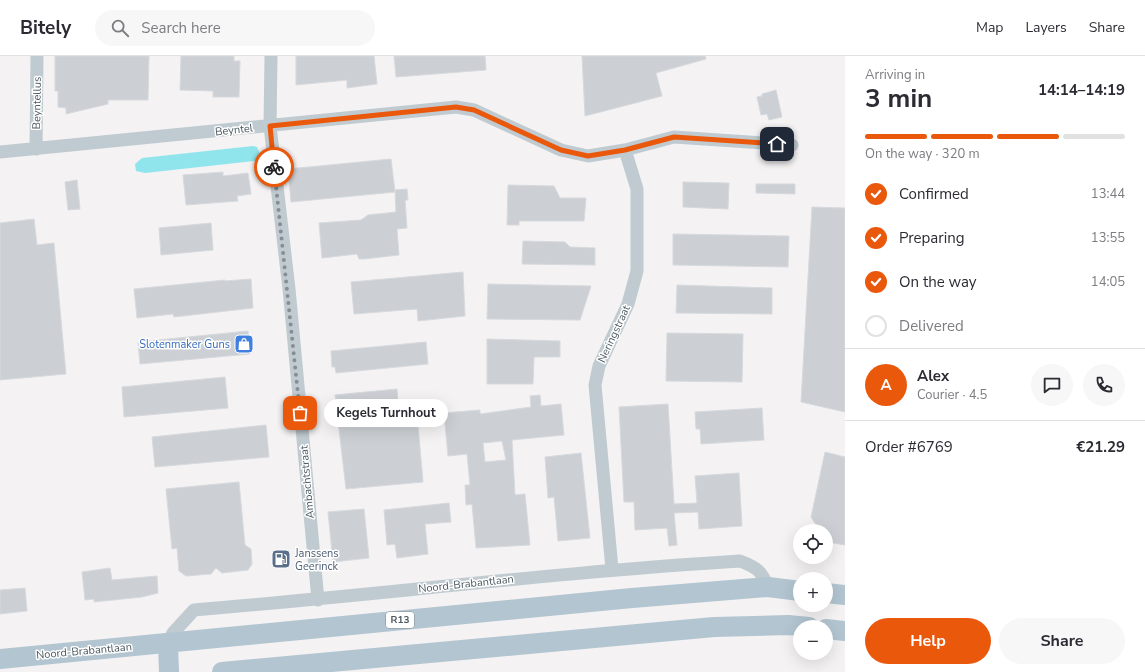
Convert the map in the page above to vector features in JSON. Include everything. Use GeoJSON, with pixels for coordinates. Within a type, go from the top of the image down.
{"type":"FeatureCollection","features":[{"type":"Feature","properties":{"kind":"main road","name":"Noord-Brabantlaan"},"geometry":{"type":"LineString","coordinates":[[0,658],[624,599],[768,587],[793,590]]}},
{"type":"Feature","properties":{"kind":"main road"},"geometry":{"type":"LineString","coordinates":[[833,594],[845,595]]}},
{"type":"Feature","properties":{"kind":"main road"},"geometry":{"type":"LineString","coordinates":[[222,672],[366,665],[714,627],[793,625]]}},
{"type":"Feature","properties":{"kind":"main road"},"geometry":{"type":"LineString","coordinates":[[833,630],[845,631]]}},
{"type":"Feature","properties":{"kind":"main road"},"geometry":{"type":"LineString","coordinates":[[168,643],[169,672]]}},
{"type":"Feature","properties":{"kind":"street","name":"Beyntellus"},"geometry":{"type":"LineString","coordinates":[[36,149],[37,56]]}},
{"type":"Feature","properties":{"kind":"street"},"geometry":{"type":"LineString","coordinates":[[270,126],[271,56]]}},
{"type":"Feature","properties":{"kind":"street","name":"Beyntel"},"geometry":{"type":"LineString","coordinates":[[0,152],[456,107],[474,110],[561,150],[588,156],[625,150],[674,137],[792,145]]}},
{"type":"Feature","properties":{"kind":"street","name":"Ambachtstraat"},"geometry":{"type":"LineString","coordinates":[[270,126],[290,296],[318,600]]}},
{"type":"Feature","properties":{"kind":"street","name":"Neringstraat"},"geometry":{"type":"LineString","coordinates":[[612,569],[595,385],[599,366],[628,304],[637,271],[637,189],[635,178],[625,150]]}},
{"type":"Feature","properties":{"kind":"street","name":"Noord-Brabantlaan"},"geometry":{"type":"LineString","coordinates":[[168,643],[173,633],[194,610],[318,600],[612,569],[740,560],[750,564],[763,574],[768,587]]}},
{"type":"Feature","properties":{"kind":"water"},"geometry":{"type":"Polygon","coordinates":[[[253,146],[257,147],[260,154],[258,160],[254,161],[145,173],[136,171],[135,164],[142,158],[253,146]]]}},
{"type":"Feature","properties":{"kind":"building"},"geometry":{"type":"Polygon","coordinates":[[[55,56],[149,56],[148,100],[108,100],[108,104],[66,114],[66,108],[58,107],[58,91],[55,91],[55,56]]]}},
{"type":"Feature","properties":{"kind":"building"},"geometry":{"type":"Polygon","coordinates":[[[181,56],[234,56],[234,61],[240,61],[239,97],[213,97],[213,91],[180,90],[181,56]]]}},
{"type":"Feature","properties":{"kind":"building"},"geometry":{"type":"Polygon","coordinates":[[[296,56],[374,56],[377,84],[347,88],[347,80],[296,85],[296,56]]]}},
{"type":"Feature","properties":{"kind":"building"},"geometry":{"type":"Polygon","coordinates":[[[394,56],[485,56],[486,70],[396,77],[394,56]]]}},
{"type":"Feature","properties":{"kind":"building"},"geometry":{"type":"Polygon","coordinates":[[[582,56],[705,56],[706,59],[656,73],[662,96],[585,116],[582,56]]]}},
{"type":"Feature","properties":{"kind":"building"},"geometry":{"type":"Polygon","coordinates":[[[776,90],[782,117],[769,120],[767,114],[761,115],[757,97],[776,90]]]}},
{"type":"Feature","properties":{"kind":"building"},"geometry":{"type":"Polygon","coordinates":[[[391,159],[395,192],[291,202],[288,169],[391,159]]]}},
{"type":"Feature","properties":{"kind":"building"},"geometry":{"type":"Polygon","coordinates":[[[223,172],[223,176],[248,173],[251,194],[237,196],[238,201],[186,205],[183,175],[223,172]]]}},
{"type":"Feature","properties":{"kind":"building"},"geometry":{"type":"Polygon","coordinates":[[[77,180],[80,209],[68,210],[65,182],[77,180]]]}},
{"type":"Feature","properties":{"kind":"building"},"geometry":{"type":"Polygon","coordinates":[[[683,182],[729,183],[728,209],[683,207],[683,182]]]}},
{"type":"Feature","properties":{"kind":"building"},"geometry":{"type":"Polygon","coordinates":[[[756,184],[795,184],[795,194],[756,193],[756,184]]]}},
{"type":"Feature","properties":{"kind":"building"},"geometry":{"type":"Polygon","coordinates":[[[508,185],[554,186],[560,198],[586,198],[584,221],[519,221],[519,225],[507,225],[508,185]]]}},
{"type":"Feature","properties":{"kind":"building"},"geometry":{"type":"Polygon","coordinates":[[[407,189],[408,200],[405,200],[407,228],[397,229],[399,255],[359,259],[357,254],[322,258],[319,223],[361,220],[368,215],[396,212],[395,190],[407,189]]]}},
{"type":"Feature","properties":{"kind":"building"},"geometry":{"type":"Polygon","coordinates":[[[812,207],[845,208],[845,412],[801,402],[812,207]]]}},
{"type":"Feature","properties":{"kind":"building"},"geometry":{"type":"Polygon","coordinates":[[[34,219],[37,245],[54,243],[66,374],[0,380],[0,223],[34,219]]]}},
{"type":"Feature","properties":{"kind":"building"},"geometry":{"type":"Polygon","coordinates":[[[211,223],[213,250],[161,255],[159,228],[211,223]]]}},
{"type":"Feature","properties":{"kind":"building"},"geometry":{"type":"Polygon","coordinates":[[[673,234],[789,236],[788,267],[673,265],[673,234]]]}},
{"type":"Feature","properties":{"kind":"building"},"geometry":{"type":"Polygon","coordinates":[[[523,241],[565,242],[570,247],[595,248],[595,265],[522,264],[523,241]]]}},
{"type":"Feature","properties":{"kind":"building"},"geometry":{"type":"Polygon","coordinates":[[[463,272],[465,316],[418,321],[417,309],[354,314],[351,282],[463,272]]]}},
{"type":"Feature","properties":{"kind":"building"},"geometry":{"type":"Polygon","coordinates":[[[251,279],[253,308],[174,317],[173,314],[137,318],[134,289],[225,280],[251,279]]]}},
{"type":"Feature","properties":{"kind":"building"},"geometry":{"type":"Polygon","coordinates":[[[488,284],[591,286],[580,320],[487,319],[488,284]]]}},
{"type":"Feature","properties":{"kind":"building"},"geometry":{"type":"Polygon","coordinates":[[[677,285],[772,288],[772,314],[676,313],[677,285]]]}},
{"type":"Feature","properties":{"kind":"building"},"geometry":{"type":"Polygon","coordinates":[[[248,331],[250,354],[140,364],[138,342],[248,331]]]}},
{"type":"Feature","properties":{"kind":"building"},"geometry":{"type":"Polygon","coordinates":[[[667,333],[743,334],[742,382],[666,381],[667,333]]]}},
{"type":"Feature","properties":{"kind":"building"},"geometry":{"type":"Polygon","coordinates":[[[487,339],[560,341],[560,357],[534,357],[533,384],[487,384],[487,339]]]}},
{"type":"Feature","properties":{"kind":"building"},"geometry":{"type":"Polygon","coordinates":[[[426,342],[428,364],[336,373],[335,367],[332,367],[331,351],[426,342]]]}},
{"type":"Feature","properties":{"kind":"building"},"geometry":{"type":"Polygon","coordinates":[[[225,377],[228,408],[124,417],[122,387],[225,377]]]}},
{"type":"Feature","properties":{"kind":"building"},"geometry":{"type":"Polygon","coordinates":[[[397,389],[399,415],[417,414],[423,482],[346,489],[335,395],[397,389]]]}},
{"type":"Feature","properties":{"kind":"building"},"geometry":{"type":"Polygon","coordinates":[[[540,395],[541,406],[561,404],[564,435],[512,440],[515,495],[525,494],[530,545],[476,548],[472,504],[466,505],[465,485],[470,485],[467,454],[448,456],[444,413],[480,410],[480,414],[531,407],[530,396],[540,395]],[[502,441],[483,443],[485,462],[506,460],[502,441]]]}},
{"type":"Feature","properties":{"kind":"building"},"geometry":{"type":"Polygon","coordinates":[[[668,404],[674,504],[697,503],[695,476],[739,473],[742,526],[699,529],[698,512],[674,513],[677,545],[669,546],[667,528],[635,530],[634,502],[624,502],[619,407],[668,404]]]}},
{"type":"Feature","properties":{"kind":"building"},"geometry":{"type":"Polygon","coordinates":[[[762,408],[764,440],[701,444],[700,429],[696,429],[695,412],[762,408]]]}},
{"type":"Feature","properties":{"kind":"building"},"geometry":{"type":"Polygon","coordinates":[[[266,425],[269,457],[155,467],[152,437],[266,425]]]}},
{"type":"Feature","properties":{"kind":"building"},"geometry":{"type":"Polygon","coordinates":[[[825,452],[845,457],[845,545],[833,543],[833,524],[816,524],[811,517],[825,452]]]}},
{"type":"Feature","properties":{"kind":"building"},"geometry":{"type":"Polygon","coordinates":[[[581,453],[590,538],[558,541],[554,497],[548,498],[545,457],[581,453]]]}},
{"type":"Feature","properties":{"kind":"building"},"geometry":{"type":"Polygon","coordinates":[[[239,482],[245,545],[251,549],[252,564],[248,570],[222,573],[216,568],[211,574],[186,576],[179,571],[177,548],[172,549],[166,489],[239,482]]]}},
{"type":"Feature","properties":{"kind":"building"},"geometry":{"type":"Polygon","coordinates":[[[449,503],[451,522],[425,524],[428,554],[397,558],[395,544],[387,545],[384,510],[449,503]]]}},
{"type":"Feature","properties":{"kind":"building"},"geometry":{"type":"Polygon","coordinates":[[[364,509],[369,558],[333,562],[328,512],[364,509]]]}},
{"type":"Feature","properties":{"kind":"building"},"geometry":{"type":"Polygon","coordinates":[[[110,568],[112,580],[157,576],[158,593],[142,597],[94,602],[94,599],[85,600],[82,572],[110,568]]]}},
{"type":"Feature","properties":{"kind":"building"},"geometry":{"type":"Polygon","coordinates":[[[25,588],[27,611],[0,614],[0,590],[25,588]]]}},
{"type":"Feature","properties":{"kind":"way so far"},"geometry":{"type":"LineString","coordinates":[[274,167],[289,288],[300,413]]}},
{"type":"Feature","properties":{"kind":"place","name":"Slotenmaker Guns"},"geometry":{"type":"Point","coordinates":[244,344]}},
{"type":"Feature","properties":{"kind":"place","name":"Kegels Turnhout"},"geometry":{"type":"Point","coordinates":[300,413]}},
{"type":"Feature","properties":{"kind":"place","name":"Janssens Geerinck"},"geometry":{"type":"Point","coordinates":[281,559]}},
{"type":"Feature","properties":{"kind":"route"},"geometry":{"type":"LineString","coordinates":[[274,167],[270,126],[456,107],[474,110],[561,150],[588,156],[625,150],[674,137],[777,144]]}}]}
